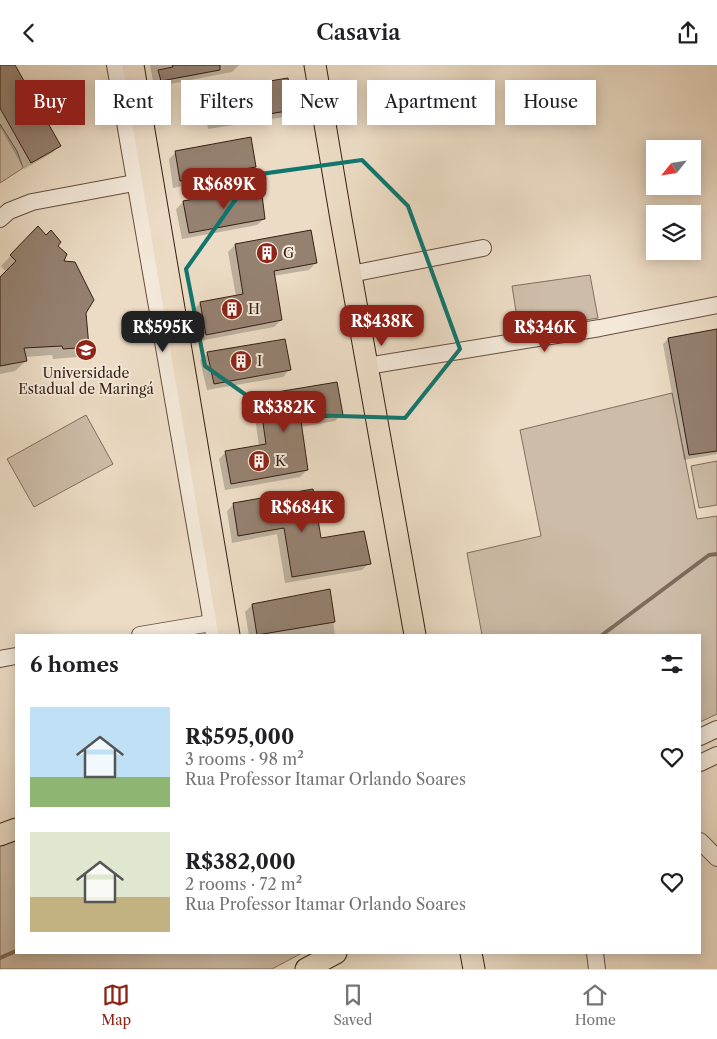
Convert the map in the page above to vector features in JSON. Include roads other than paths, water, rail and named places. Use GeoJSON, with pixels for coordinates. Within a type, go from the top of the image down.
{"type":"FeatureCollection","features":[{"type":"Feature","properties":{"kind":"main road"},"geometry":{"type":"LineString","coordinates":[[133,65],[229,634]]}},
{"type":"Feature","properties":{"kind":"main road"},"geometry":{"type":"LineString","coordinates":[[315,65],[415,634]]}},
{"type":"Feature","properties":{"kind":"main road"},"geometry":{"type":"LineString","coordinates":[[0,835],[15,829]]}},
{"type":"Feature","properties":{"kind":"main road"},"geometry":{"type":"LineString","coordinates":[[471,954],[474,969]]}},
{"type":"Feature","properties":{"kind":"main road"},"geometry":{"type":"LineString","coordinates":[[306,969],[332,958]]}},
{"type":"Feature","properties":{"kind":"street"},"geometry":{"type":"LineString","coordinates":[[115,65],[212,629],[152,634]]}},
{"type":"Feature","properties":{"kind":"street"},"geometry":{"type":"LineString","coordinates":[[0,219],[15,209],[32,202],[134,183]]}},
{"type":"Feature","properties":{"kind":"street"},"geometry":{"type":"LineString","coordinates":[[351,274],[483,248]]}},
{"type":"Feature","properties":{"kind":"street"},"geometry":{"type":"LineString","coordinates":[[367,366],[600,328],[717,305]]}},
{"type":"Feature","properties":{"kind":"street"},"geometry":{"type":"LineString","coordinates":[[0,659],[15,656]]}},
{"type":"Feature","properties":{"kind":"street"},"geometry":{"type":"LineString","coordinates":[[701,737],[717,729]]}},
{"type":"Feature","properties":{"kind":"street"},"geometry":{"type":"LineString","coordinates":[[701,842],[717,858]]}},
{"type":"Feature","properties":{"kind":"street"},"geometry":{"type":"LineString","coordinates":[[595,954],[597,969]]}},
{"type":"Feature","properties":{"kind":"waterway"},"geometry":{"type":"LineString","coordinates":[[603,634],[709,555],[717,554]]}},
{"type":"Feature","properties":{"kind":"waterway"},"geometry":{"type":"LineString","coordinates":[[0,958],[15,951]]}},
{"type":"Feature","properties":{"kind":"place","name":"G"},"geometry":{"type":"Point","coordinates":[267,253]}},
{"type":"Feature","properties":{"kind":"place","name":"H"},"geometry":{"type":"Point","coordinates":[232,309]}},
{"type":"Feature","properties":{"kind":"place","name":"Universidade Estadual de Maringá"},"geometry":{"type":"Point","coordinates":[86,350]}},
{"type":"Feature","properties":{"kind":"place","name":"I"},"geometry":{"type":"Point","coordinates":[241,361]}},
{"type":"Feature","properties":{"kind":"place","name":"K"},"geometry":{"type":"Point","coordinates":[259,461]}}]}
